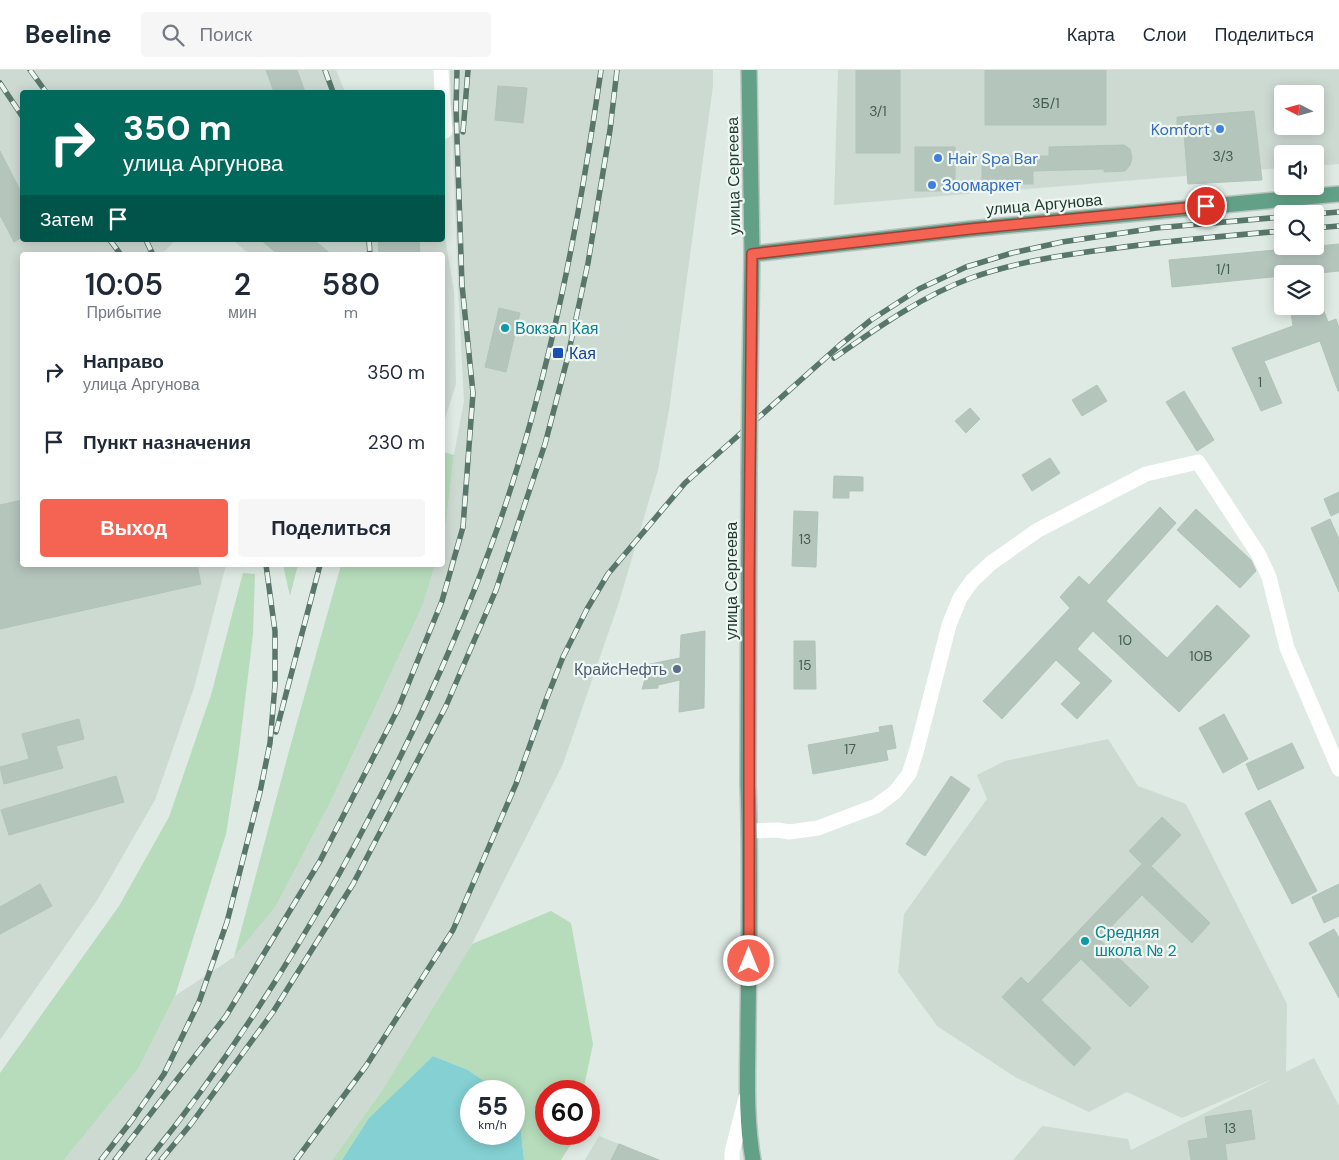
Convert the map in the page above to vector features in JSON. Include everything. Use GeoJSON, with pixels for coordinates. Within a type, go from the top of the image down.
{"type":"FeatureCollection","features":[{"type":"Feature","properties":{"kind":"main road","name":"улица Сергеева"},"geometry":{"type":"LineString","coordinates":[[749,70],[752,254],[749,472],[748,785],[750,831],[748,1092],[752,1160]]}},
{"type":"Feature","properties":{"kind":"main road","name":"улица Аргунова"},"geometry":{"type":"LineString","coordinates":[[752,254],[970,229],[1339,194]]}},
{"type":"Feature","properties":{"kind":"street"},"geometry":{"type":"LineString","coordinates":[[441,70],[442,90]]}},
{"type":"Feature","properties":{"kind":"street"},"geometry":{"type":"LineString","coordinates":[[750,831],[778,830],[789,832],[818,828],[876,806],[895,792],[908,774],[917,749],[949,625],[960,598],[972,581],[991,563],[1038,530],[1146,474],[1198,462],[1259,555],[1269,577],[1287,648],[1339,769]]}},
{"type":"Feature","properties":{"kind":"street"},"geometry":{"type":"LineString","coordinates":[[732,1160],[732,1152],[748,1092]]}},
{"type":"Feature","properties":{"kind":"shaded area"},"geometry":{"type":"Polygon","coordinates":[[[0,70],[336,70],[344,90],[20,90],[20,242],[173,242],[162,252],[20,252],[20,567],[225,567],[194,688],[155,800],[98,899],[0,1040],[0,70]]]}},
{"type":"Feature","properties":{"kind":"shaded area"},"geometry":{"type":"Polygon","coordinates":[[[450,70],[713,70],[713,86],[669,410],[658,470],[619,602],[563,764],[472,944],[381,1092],[332,1160],[64,1160],[138,1069],[175,996],[234,957],[276,906],[331,801],[422,607],[434,567],[445,567],[445,532],[454,455],[464,401],[450,70]]]}},
{"type":"Feature","properties":{"kind":"shaded area"},"geometry":{"type":"Polygon","coordinates":[[[838,70],[1339,70],[1339,164],[1324,165],[1324,145],[1274,145],[1274,169],[834,205],[838,70]]]}},
{"type":"Feature","properties":{"kind":"shaded area"},"geometry":{"type":"Polygon","coordinates":[[[445,237],[454,291],[456,384],[445,419],[445,252],[247,252],[235,242],[445,242],[445,237]]]}},
{"type":"Feature","properties":{"kind":"shaded area"},"geometry":{"type":"Polygon","coordinates":[[[1108,739],[1138,786],[1186,804],[1287,1004],[1286,1072],[1314,1058],[1339,1106],[1339,1160],[1013,1160],[1042,1126],[1128,1139],[1131,1150],[1275,1078],[1182,1118],[1127,1092],[1089,1112],[1015,1077],[937,1026],[898,972],[904,914],[987,799],[977,775],[1005,761],[1108,739]]]}},
{"type":"Feature","properties":{"kind":"shaded area"},"geometry":{"type":"Polygon","coordinates":[[[600,1136],[660,1160],[585,1160],[594,1145],[600,1145],[600,1136]]]}},
{"type":"Feature","properties":{"kind":"green space"},"geometry":{"type":"Polygon","coordinates":[[[445,453],[454,455],[445,532],[445,453]]]}},
{"type":"Feature","properties":{"kind":"green space"},"geometry":{"type":"Polygon","coordinates":[[[283,567],[297,567],[290,596],[283,567]]]}},
{"type":"Feature","properties":{"kind":"green space"},"geometry":{"type":"Polygon","coordinates":[[[340,567],[434,567],[422,607],[331,801],[276,906],[234,957],[340,567]]]}},
{"type":"Feature","properties":{"kind":"green space"},"geometry":{"type":"Polygon","coordinates":[[[243,573],[255,574],[253,634],[238,758],[226,834],[175,996],[138,1069],[64,1160],[0,1160],[0,1073],[119,906],[169,817],[211,695],[243,573]]]}},
{"type":"Feature","properties":{"kind":"green space"},"geometry":{"type":"Polygon","coordinates":[[[551,911],[571,923],[593,1044],[585,1080],[535,1080],[535,1145],[570,1145],[561,1160],[524,1160],[522,1145],[525,1145],[525,1080],[482,1080],[468,1070],[433,1056],[369,1118],[342,1160],[332,1160],[381,1092],[472,944],[551,911]]]}},
{"type":"Feature","properties":{"kind":"water"},"geometry":{"type":"Polygon","coordinates":[[[433,1056],[468,1070],[482,1080],[460,1080],[460,1145],[522,1145],[524,1160],[342,1160],[369,1118],[433,1056]]]}},
{"type":"Feature","properties":{"kind":"building"},"geometry":{"type":"Polygon","coordinates":[[[266,70],[297,70],[304,90],[273,90],[266,70]]]}},
{"type":"Feature","properties":{"kind":"building"},"geometry":{"type":"Polygon","coordinates":[[[856,70],[900,70],[900,153],[856,153],[856,70]]]}},
{"type":"Feature","properties":{"kind":"building"},"geometry":{"type":"Polygon","coordinates":[[[985,70],[1106,70],[1106,125],[985,125],[985,70]]]}},
{"type":"Feature","properties":{"kind":"building"},"geometry":{"type":"Polygon","coordinates":[[[498,86],[527,88],[523,123],[495,120],[498,86]]]}},
{"type":"Feature","properties":{"kind":"building"},"geometry":{"type":"Polygon","coordinates":[[[1254,111],[1262,180],[1188,184],[1184,133],[1177,131],[1177,117],[1254,111]]]}},
{"type":"Feature","properties":{"kind":"building"},"geometry":{"type":"Polygon","coordinates":[[[1124,145],[1130,149],[1132,158],[1130,165],[1125,171],[1104,172],[1104,169],[1033,171],[1033,184],[982,184],[982,156],[1049,156],[1049,147],[1124,145]]]}},
{"type":"Feature","properties":{"kind":"building"},"geometry":{"type":"Polygon","coordinates":[[[915,147],[955,147],[955,191],[915,191],[915,147]]]}},
{"type":"Feature","properties":{"kind":"building"},"geometry":{"type":"Polygon","coordinates":[[[0,151],[20,190],[20,238],[14,242],[0,215],[0,151]]]}},
{"type":"Feature","properties":{"kind":"building"},"geometry":{"type":"Polygon","coordinates":[[[263,242],[316,242],[328,252],[275,252],[263,242]]]}},
{"type":"Feature","properties":{"kind":"building"},"geometry":{"type":"Polygon","coordinates":[[[378,242],[419,242],[420,252],[379,252],[378,242]]]}},
{"type":"Feature","properties":{"kind":"building"},"geometry":{"type":"Polygon","coordinates":[[[1339,244],[1339,271],[1324,272],[1324,265],[1274,265],[1274,277],[1172,287],[1169,260],[1274,250],[1274,255],[1324,255],[1324,245],[1339,244]]]}},
{"type":"Feature","properties":{"kind":"building","name":"Вокзал Кая"},"geometry":{"type":"Polygon","coordinates":[[[499,308],[520,313],[506,372],[485,367],[499,308]]]}},
{"type":"Feature","properties":{"kind":"building"},"geometry":{"type":"Polygon","coordinates":[[[1324,311],[1328,322],[1336,319],[1339,328],[1339,391],[1320,341],[1264,361],[1282,403],[1261,411],[1232,348],[1293,326],[1291,315],[1324,315],[1324,311]]]}},
{"type":"Feature","properties":{"kind":"building"},"geometry":{"type":"Polygon","coordinates":[[[1097,385],[1107,401],[1082,416],[1072,400],[1097,385]]]}},
{"type":"Feature","properties":{"kind":"building"},"geometry":{"type":"Polygon","coordinates":[[[1184,391],[1214,440],[1197,451],[1166,402],[1184,391]]]}},
{"type":"Feature","properties":{"kind":"building"},"geometry":{"type":"Polygon","coordinates":[[[970,408],[980,419],[966,433],[955,421],[970,408]]]}},
{"type":"Feature","properties":{"kind":"building"},"geometry":{"type":"Polygon","coordinates":[[[1050,458],[1060,473],[1032,491],[1022,475],[1050,458]]]}},
{"type":"Feature","properties":{"kind":"building"},"geometry":{"type":"Polygon","coordinates":[[[834,476],[863,477],[863,491],[849,491],[849,498],[833,498],[834,476]]]}},
{"type":"Feature","properties":{"kind":"building"},"geometry":{"type":"Polygon","coordinates":[[[1339,492],[1339,512],[1331,516],[1324,499],[1339,492]]]}},
{"type":"Feature","properties":{"kind":"building"},"geometry":{"type":"Polygon","coordinates":[[[20,500],[20,567],[197,567],[201,584],[0,629],[0,505],[20,500]]]}},
{"type":"Feature","properties":{"kind":"building"},"geometry":{"type":"Polygon","coordinates":[[[1160,507],[1176,523],[1106,601],[1167,658],[1217,605],[1250,636],[1179,712],[1093,631],[1077,649],[1112,681],[1077,719],[1061,704],[1081,683],[1056,660],[1002,719],[983,701],[1070,608],[1060,597],[1079,576],[1089,585],[1160,507]]]}},
{"type":"Feature","properties":{"kind":"building"},"geometry":{"type":"Polygon","coordinates":[[[1196,509],[1251,560],[1256,571],[1240,588],[1177,530],[1196,509]]]}},
{"type":"Feature","properties":{"kind":"building"},"geometry":{"type":"Polygon","coordinates":[[[794,511],[818,512],[816,567],[792,566],[794,511]]]}},
{"type":"Feature","properties":{"kind":"building"},"geometry":{"type":"Polygon","coordinates":[[[1330,519],[1339,539],[1339,592],[1311,528],[1330,519]]]}},
{"type":"Feature","properties":{"kind":"building"},"geometry":{"type":"Polygon","coordinates":[[[705,631],[704,708],[679,712],[680,680],[658,685],[658,688],[642,689],[650,664],[680,658],[681,635],[705,631]]]}},
{"type":"Feature","properties":{"kind":"building"},"geometry":{"type":"Polygon","coordinates":[[[794,641],[815,641],[816,689],[794,689],[794,641]]]}},
{"type":"Feature","properties":{"kind":"building"},"geometry":{"type":"Polygon","coordinates":[[[1224,714],[1248,759],[1223,773],[1199,728],[1224,714]]]}},
{"type":"Feature","properties":{"kind":"building"},"geometry":{"type":"Polygon","coordinates":[[[79,719],[84,739],[56,746],[63,768],[4,784],[0,767],[29,759],[22,734],[79,719]]]}},
{"type":"Feature","properties":{"kind":"building"},"geometry":{"type":"Polygon","coordinates":[[[892,725],[896,748],[886,750],[888,760],[813,774],[808,745],[880,732],[879,727],[892,725]]]}},
{"type":"Feature","properties":{"kind":"building"},"geometry":{"type":"Polygon","coordinates":[[[1292,743],[1304,768],[1258,790],[1246,764],[1292,743]]]}},
{"type":"Feature","properties":{"kind":"building"},"geometry":{"type":"Polygon","coordinates":[[[116,776],[124,802],[9,835],[1,810],[116,776]]]}},
{"type":"Feature","properties":{"kind":"building"},"geometry":{"type":"Polygon","coordinates":[[[951,776],[970,789],[925,856],[906,844],[951,776]]]}},
{"type":"Feature","properties":{"kind":"building"},"geometry":{"type":"Polygon","coordinates":[[[1270,800],[1317,891],[1292,904],[1245,813],[1270,800]]]}},
{"type":"Feature","properties":{"kind":"building","name":"Средняя школа № 2"},"geometry":{"type":"Polygon","coordinates":[[[1162,817],[1181,835],[1151,866],[1210,923],[1192,943],[1142,895],[1099,939],[1149,987],[1130,1007],[1081,959],[1041,1000],[1091,1048],[1074,1066],[1002,997],[1021,977],[1028,984],[1142,864],[1129,851],[1162,817]]]}},
{"type":"Feature","properties":{"kind":"building"},"geometry":{"type":"Polygon","coordinates":[[[40,884],[52,906],[0,934],[0,907],[40,884]]]}},
{"type":"Feature","properties":{"kind":"building"},"geometry":{"type":"Polygon","coordinates":[[[1339,884],[1339,916],[1324,923],[1312,897],[1339,884]]]}},
{"type":"Feature","properties":{"kind":"building"},"geometry":{"type":"Polygon","coordinates":[[[1334,929],[1339,938],[1339,998],[1309,943],[1334,929]]]}},
{"type":"Feature","properties":{"kind":"building"},"geometry":{"type":"Polygon","coordinates":[[[1251,1110],[1255,1139],[1225,1144],[1227,1160],[1191,1160],[1188,1141],[1208,1138],[1205,1117],[1251,1110]]]}},
{"type":"Feature","properties":{"kind":"building"},"geometry":{"type":"Polygon","coordinates":[[[619,1144],[659,1160],[611,1160],[619,1144]]]}},
{"type":"Feature","properties":{"kind":"railway"},"geometry":{"type":"LineString","coordinates":[[30,70],[45,90]]}},
{"type":"Feature","properties":{"kind":"railway"},"geometry":{"type":"LineString","coordinates":[[325,70],[332,90]]}},
{"type":"Feature","properties":{"kind":"railway"},"geometry":{"type":"LineString","coordinates":[[115,1160],[226,1016],[320,861],[398,709],[442,601],[463,527],[473,393],[462,285],[456,108],[457,70]]}},
{"type":"Feature","properties":{"kind":"railway"},"geometry":{"type":"LineString","coordinates":[[463,132],[468,70]]}},
{"type":"Feature","properties":{"kind":"railway"},"geometry":{"type":"LineString","coordinates":[[148,1160],[175,1127],[225,1058],[317,913],[406,746],[465,612],[500,521],[534,410],[573,241],[601,70]]}},
{"type":"Feature","properties":{"kind":"railway"},"geometry":{"type":"LineString","coordinates":[[161,1160],[191,1124],[273,1012],[353,884],[446,706],[496,590],[545,444],[567,360],[588,263],[610,130],[617,70]]}},
{"type":"Feature","properties":{"kind":"railway"},"geometry":{"type":"LineString","coordinates":[[0,83],[20,113]]}},
{"type":"Feature","properties":{"kind":"railway"},"geometry":{"type":"LineString","coordinates":[[1324,213],[1339,212]]}},
{"type":"Feature","properties":{"kind":"railway"},"geometry":{"type":"LineString","coordinates":[[296,1160],[366,1066],[453,930],[516,784],[563,657],[587,609],[608,574],[685,483],[840,345],[871,320],[919,289],[966,267],[1012,253],[1062,242],[1156,228],[1274,218]]}},
{"type":"Feature","properties":{"kind":"railway"},"geometry":{"type":"LineString","coordinates":[[1324,227],[1339,226]]}},
{"type":"Feature","properties":{"kind":"railway"},"geometry":{"type":"LineString","coordinates":[[834,358],[917,303],[971,278],[1022,263],[1130,246],[1274,232]]}},
{"type":"Feature","properties":{"kind":"railway"},"geometry":{"type":"LineString","coordinates":[[111,242],[119,252]]}},
{"type":"Feature","properties":{"kind":"railway"},"geometry":{"type":"LineString","coordinates":[[147,242],[152,252]]}},
{"type":"Feature","properties":{"kind":"railway"},"geometry":{"type":"LineString","coordinates":[[369,242],[370,252]]}},
{"type":"Feature","properties":{"kind":"railway"},"geometry":{"type":"LineString","coordinates":[[101,1160],[164,1074],[199,1002],[227,922],[260,792],[270,743],[275,685],[275,631],[266,567]]}},
{"type":"Feature","properties":{"kind":"railway"},"geometry":{"type":"LineString","coordinates":[[276,732],[319,567]]}},
{"type":"Feature","properties":{"kind":"place","name":"Komfort"},"geometry":{"type":"Point","coordinates":[1220,129]}},
{"type":"Feature","properties":{"kind":"place","name":"Hair Spa Bar"},"geometry":{"type":"Point","coordinates":[938,158]}},
{"type":"Feature","properties":{"kind":"place","name":"Зоомаркет"},"geometry":{"type":"Point","coordinates":[932,185]}},
{"type":"Feature","properties":{"kind":"place","name":"Вокзал Кая"},"geometry":{"type":"Point","coordinates":[505,328]}},
{"type":"Feature","properties":{"kind":"place","name":"Кая"},"geometry":{"type":"Point","coordinates":[558,353]}},
{"type":"Feature","properties":{"kind":"place","name":"КрайсНефть"},"geometry":{"type":"Point","coordinates":[677,669]}},
{"type":"Feature","properties":{"kind":"place","name":"Средняя школа № 2"},"geometry":{"type":"Point","coordinates":[1085,941]}},
{"type":"Feature","properties":{"kind":"route"},"geometry":{"type":"LineString","coordinates":[[749,961],[750,831],[748,785],[752,254],[970,229],[1206,206]]}}]}
